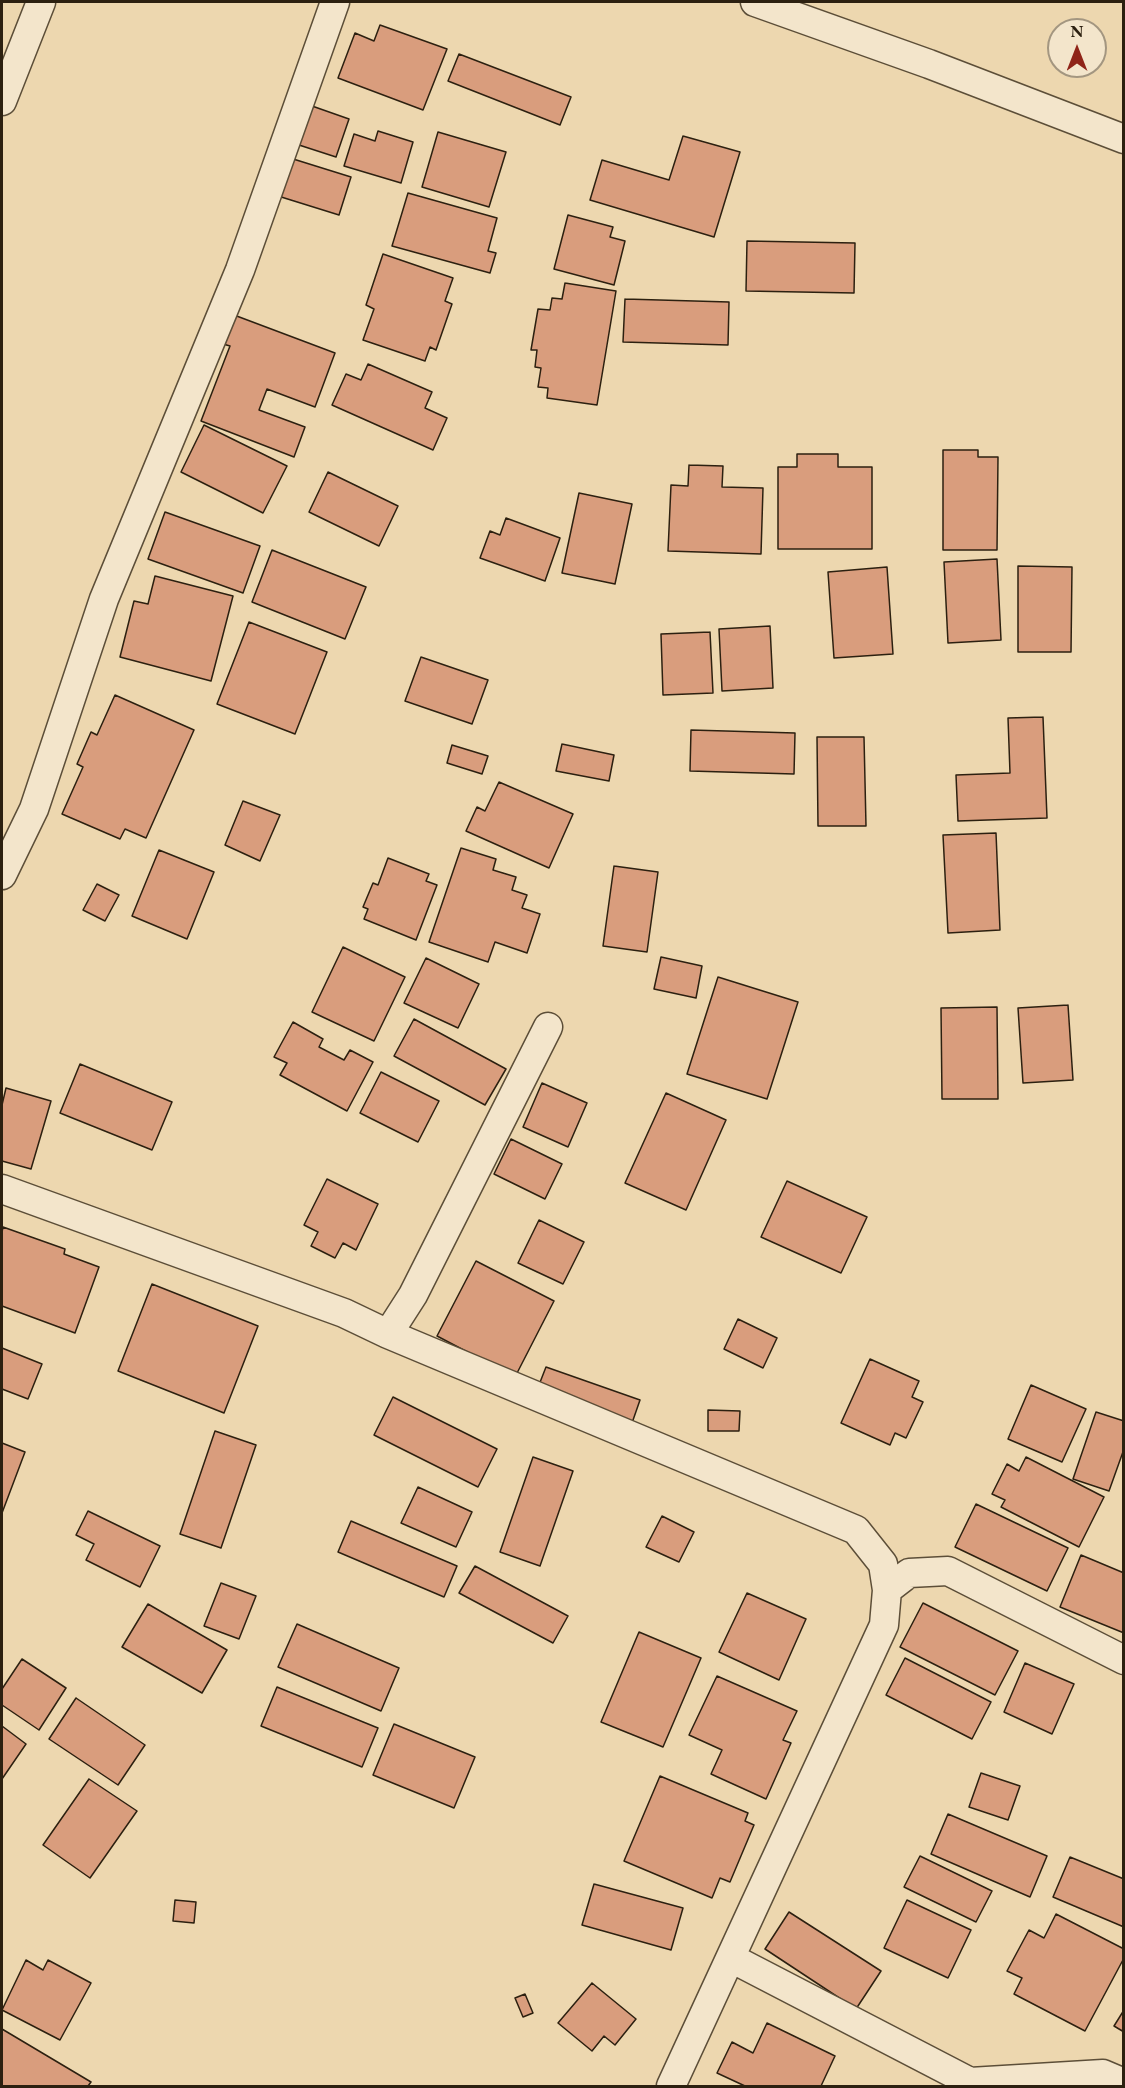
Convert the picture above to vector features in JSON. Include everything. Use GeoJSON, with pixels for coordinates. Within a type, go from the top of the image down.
{"type":"FeatureCollection","features":[{"type":"Feature","properties":{"kind":"street"},"geometry":{"type":"LineString","coordinates":[[2,101],[41,2]]}},
{"type":"Feature","properties":{"kind":"street"},"geometry":{"type":"LineString","coordinates":[[2,875],[34,809],[104,599],[240,270],[335,2]]}},
{"type":"Feature","properties":{"kind":"street"},"geometry":{"type":"LineString","coordinates":[[755,2],[1124,139]]}},
{"type":"Feature","properties":{"kind":"street"},"geometry":{"type":"LineString","coordinates":[[388,1334],[413,1295],[548,1027]]}},
{"type":"Feature","properties":{"kind":"street"},"geometry":{"type":"LineString","coordinates":[[2,1189],[344,1313],[388,1334],[856,1530],[883,1564],[887,1590],[884,1625],[671,2086]]}},
{"type":"Feature","properties":{"kind":"street"},"geometry":{"type":"LineString","coordinates":[[887,1590],[909,1573],[948,1571],[1124,1660]]}},
{"type":"Feature","properties":{"kind":"street"},"geometry":{"type":"LineString","coordinates":[[731,1958],[970,2085],[1103,2074],[1124,2083]]}},
{"type":"Feature","properties":{"kind":"building"},"geometry":{"type":"Polygon","coordinates":[[[380,25],[447,49],[423,110],[338,78],[355,33],[374,41],[380,25]]]}},
{"type":"Feature","properties":{"kind":"building"},"geometry":{"type":"Polygon","coordinates":[[[459,54],[571,97],[560,125],[448,81],[459,54]]]}},
{"type":"Feature","properties":{"kind":"building"},"geometry":{"type":"Polygon","coordinates":[[[312,106],[349,119],[336,157],[299,145],[312,106]]]}},
{"type":"Feature","properties":{"kind":"building"},"geometry":{"type":"Polygon","coordinates":[[[378,131],[413,142],[401,183],[344,166],[354,134],[375,141],[378,131]]]}},
{"type":"Feature","properties":{"kind":"building"},"geometry":{"type":"Polygon","coordinates":[[[438,132],[506,152],[489,207],[422,187],[438,132]]]}},
{"type":"Feature","properties":{"kind":"building"},"geometry":{"type":"Polygon","coordinates":[[[683,136],[740,152],[714,237],[590,200],[602,160],[669,180],[683,136]]]}},
{"type":"Feature","properties":{"kind":"building"},"geometry":{"type":"Polygon","coordinates":[[[290,158],[351,177],[339,215],[278,196],[290,158]]]}},
{"type":"Feature","properties":{"kind":"building"},"geometry":{"type":"Polygon","coordinates":[[[408,193],[497,218],[488,251],[496,253],[490,273],[392,246],[408,193]]]}},
{"type":"Feature","properties":{"kind":"building"},"geometry":{"type":"Polygon","coordinates":[[[568,215],[613,227],[610,237],[625,241],[614,285],[554,269],[568,215]]]}},
{"type":"Feature","properties":{"kind":"building"},"geometry":{"type":"Polygon","coordinates":[[[747,241],[855,243],[854,293],[746,291],[747,241]]]}},
{"type":"Feature","properties":{"kind":"building"},"geometry":{"type":"Polygon","coordinates":[[[383,254],[453,278],[445,301],[452,304],[436,350],[430,347],[425,361],[363,340],[374,309],[366,305],[383,254]]]}},
{"type":"Feature","properties":{"kind":"building"},"geometry":{"type":"Polygon","coordinates":[[[565,283],[616,291],[597,405],[547,398],[548,388],[538,387],[541,368],[535,367],[537,350],[531,350],[538,309],[550,310],[552,298],[562,299],[565,283]]]}},
{"type":"Feature","properties":{"kind":"building"},"geometry":{"type":"Polygon","coordinates":[[[625,299],[729,302],[728,345],[623,342],[625,299]]]}},
{"type":"Feature","properties":{"kind":"building"},"geometry":{"type":"Polygon","coordinates":[[[234,315],[335,353],[315,407],[267,389],[259,410],[305,427],[294,457],[201,421],[230,346],[223,344],[234,315]]]}},
{"type":"Feature","properties":{"kind":"building"},"geometry":{"type":"Polygon","coordinates":[[[368,364],[432,392],[425,408],[447,418],[433,450],[332,405],[346,374],[361,380],[368,364]]]}},
{"type":"Feature","properties":{"kind":"building"},"geometry":{"type":"Polygon","coordinates":[[[204,425],[287,466],[263,513],[181,472],[204,425]]]}},
{"type":"Feature","properties":{"kind":"building"},"geometry":{"type":"Polygon","coordinates":[[[943,450],[978,450],[978,457],[998,457],[997,550],[943,550],[943,450]]]}},
{"type":"Feature","properties":{"kind":"building"},"geometry":{"type":"Polygon","coordinates":[[[797,454],[838,454],[838,467],[872,467],[872,549],[778,549],[778,467],[797,467],[797,454]]]}},
{"type":"Feature","properties":{"kind":"building"},"geometry":{"type":"Polygon","coordinates":[[[689,465],[723,466],[722,487],[763,488],[761,554],[668,551],[671,485],[688,486],[689,465]]]}},
{"type":"Feature","properties":{"kind":"building"},"geometry":{"type":"Polygon","coordinates":[[[328,472],[398,506],[379,546],[309,512],[328,472]]]}},
{"type":"Feature","properties":{"kind":"building"},"geometry":{"type":"Polygon","coordinates":[[[579,493],[632,504],[615,584],[562,573],[579,493]]]}},
{"type":"Feature","properties":{"kind":"building"},"geometry":{"type":"Polygon","coordinates":[[[165,512],[260,546],[243,593],[148,559],[165,512]]]}},
{"type":"Feature","properties":{"kind":"building"},"geometry":{"type":"Polygon","coordinates":[[[506,518],[560,538],[545,581],[480,558],[490,531],[500,535],[506,518]]]}},
{"type":"Feature","properties":{"kind":"building"},"geometry":{"type":"Polygon","coordinates":[[[272,550],[366,587],[345,639],[252,602],[272,550]]]}},
{"type":"Feature","properties":{"kind":"building"},"geometry":{"type":"Polygon","coordinates":[[[997,559],[1001,640],[948,643],[944,562],[997,559]]]}},
{"type":"Feature","properties":{"kind":"building"},"geometry":{"type":"Polygon","coordinates":[[[1018,566],[1072,567],[1071,652],[1018,652],[1018,566]]]}},
{"type":"Feature","properties":{"kind":"building"},"geometry":{"type":"Polygon","coordinates":[[[887,567],[893,654],[834,658],[828,572],[887,567]]]}},
{"type":"Feature","properties":{"kind":"building"},"geometry":{"type":"Polygon","coordinates":[[[155,576],[233,596],[211,681],[120,657],[134,601],[148,604],[155,576]]]}},
{"type":"Feature","properties":{"kind":"building"},"geometry":{"type":"Polygon","coordinates":[[[249,622],[327,652],[295,734],[217,704],[249,622]]]}},
{"type":"Feature","properties":{"kind":"building"},"geometry":{"type":"Polygon","coordinates":[[[770,626],[773,688],[722,691],[719,629],[770,626]]]}},
{"type":"Feature","properties":{"kind":"building"},"geometry":{"type":"Polygon","coordinates":[[[710,632],[713,693],[663,695],[661,634],[710,632]]]}},
{"type":"Feature","properties":{"kind":"building"},"geometry":{"type":"Polygon","coordinates":[[[421,657],[488,680],[472,724],[405,701],[421,657]]]}},
{"type":"Feature","properties":{"kind":"building"},"geometry":{"type":"Polygon","coordinates":[[[115,695],[194,730],[146,838],[125,829],[120,839],[62,814],[83,767],[77,764],[91,732],[97,735],[115,695]]]}},
{"type":"Feature","properties":{"kind":"building"},"geometry":{"type":"Polygon","coordinates":[[[1043,717],[1047,818],[958,821],[956,775],[1010,773],[1008,718],[1043,717]]]}},
{"type":"Feature","properties":{"kind":"building"},"geometry":{"type":"Polygon","coordinates":[[[691,730],[795,733],[794,774],[690,771],[691,730]]]}},
{"type":"Feature","properties":{"kind":"building"},"geometry":{"type":"Polygon","coordinates":[[[817,737],[864,737],[866,826],[818,826],[817,737]]]}},
{"type":"Feature","properties":{"kind":"building"},"geometry":{"type":"Polygon","coordinates":[[[562,744],[614,755],[609,781],[556,771],[562,744]]]}},
{"type":"Feature","properties":{"kind":"building"},"geometry":{"type":"Polygon","coordinates":[[[452,745],[488,756],[482,774],[447,763],[452,745]]]}},
{"type":"Feature","properties":{"kind":"building"},"geometry":{"type":"Polygon","coordinates":[[[499,782],[573,814],[549,868],[466,831],[477,807],[485,811],[499,782]]]}},
{"type":"Feature","properties":{"kind":"building"},"geometry":{"type":"Polygon","coordinates":[[[243,801],[280,815],[260,861],[225,845],[243,801]]]}},
{"type":"Feature","properties":{"kind":"building"},"geometry":{"type":"Polygon","coordinates":[[[996,833],[1000,930],[948,933],[943,835],[996,833]]]}},
{"type":"Feature","properties":{"kind":"building"},"geometry":{"type":"Polygon","coordinates":[[[461,848],[496,859],[493,870],[516,877],[512,890],[527,895],[522,908],[540,914],[527,953],[495,942],[488,962],[429,942],[461,848]]]}},
{"type":"Feature","properties":{"kind":"building"},"geometry":{"type":"Polygon","coordinates":[[[159,850],[214,872],[187,939],[132,916],[159,850]]]}},
{"type":"Feature","properties":{"kind":"building"},"geometry":{"type":"Polygon","coordinates":[[[388,858],[429,874],[426,881],[437,885],[416,940],[364,919],[368,909],[363,907],[373,883],[378,885],[388,858]]]}},
{"type":"Feature","properties":{"kind":"building"},"geometry":{"type":"Polygon","coordinates":[[[614,866],[658,872],[647,952],[603,946],[614,866]]]}},
{"type":"Feature","properties":{"kind":"building"},"geometry":{"type":"Polygon","coordinates":[[[97,884],[119,895],[105,921],[83,910],[97,884]]]}},
{"type":"Feature","properties":{"kind":"building"},"geometry":{"type":"Polygon","coordinates":[[[343,947],[405,977],[374,1041],[312,1012],[343,947]]]}},
{"type":"Feature","properties":{"kind":"building"},"geometry":{"type":"Polygon","coordinates":[[[661,957],[702,966],[696,998],[654,989],[661,957]]]}},
{"type":"Feature","properties":{"kind":"building"},"geometry":{"type":"Polygon","coordinates":[[[426,958],[479,984],[458,1028],[404,1003],[426,958]]]}},
{"type":"Feature","properties":{"kind":"building"},"geometry":{"type":"Polygon","coordinates":[[[718,977],[798,1002],[767,1099],[687,1074],[718,977]]]}},
{"type":"Feature","properties":{"kind":"building"},"geometry":{"type":"Polygon","coordinates":[[[1068,1005],[1073,1080],[1023,1083],[1018,1008],[1068,1005]]]}},
{"type":"Feature","properties":{"kind":"building"},"geometry":{"type":"Polygon","coordinates":[[[997,1007],[998,1099],[942,1099],[941,1008],[997,1007]]]}},
{"type":"Feature","properties":{"kind":"building"},"geometry":{"type":"Polygon","coordinates":[[[414,1019],[506,1069],[485,1105],[394,1056],[414,1019]]]}},
{"type":"Feature","properties":{"kind":"building"},"geometry":{"type":"Polygon","coordinates":[[[293,1022],[323,1039],[319,1047],[344,1060],[350,1050],[373,1062],[347,1111],[280,1075],[287,1063],[274,1057],[293,1022]]]}},
{"type":"Feature","properties":{"kind":"building"},"geometry":{"type":"Polygon","coordinates":[[[80,1064],[172,1102],[152,1150],[60,1113],[80,1064]]]}},
{"type":"Feature","properties":{"kind":"building"},"geometry":{"type":"Polygon","coordinates":[[[381,1072],[439,1101],[418,1142],[360,1113],[381,1072]]]}},
{"type":"Feature","properties":{"kind":"building"},"geometry":{"type":"Polygon","coordinates":[[[542,1083],[587,1103],[568,1147],[523,1127],[542,1083]]]}},
{"type":"Feature","properties":{"kind":"building"},"geometry":{"type":"Polygon","coordinates":[[[6,1088],[51,1101],[31,1169],[2,1161],[2,1105],[6,1088]]]}},
{"type":"Feature","properties":{"kind":"building"},"geometry":{"type":"Polygon","coordinates":[[[666,1093],[726,1120],[686,1210],[625,1183],[666,1093]]]}},
{"type":"Feature","properties":{"kind":"building"},"geometry":{"type":"Polygon","coordinates":[[[511,1139],[562,1164],[545,1199],[494,1174],[511,1139]]]}},
{"type":"Feature","properties":{"kind":"building"},"geometry":{"type":"Polygon","coordinates":[[[327,1179],[378,1204],[356,1250],[343,1243],[335,1258],[311,1246],[318,1232],[304,1225],[327,1179]]]}},
{"type":"Feature","properties":{"kind":"building"},"geometry":{"type":"Polygon","coordinates":[[[787,1181],[867,1217],[841,1273],[761,1237],[787,1181]]]}},
{"type":"Feature","properties":{"kind":"building"},"geometry":{"type":"Polygon","coordinates":[[[539,1220],[584,1242],[563,1284],[518,1263],[539,1220]]]}},
{"type":"Feature","properties":{"kind":"building"},"geometry":{"type":"Polygon","coordinates":[[[3,1227],[65,1249],[64,1254],[99,1267],[75,1333],[2,1306],[3,1227]]]}},
{"type":"Feature","properties":{"kind":"building"},"geometry":{"type":"Polygon","coordinates":[[[476,1261],[554,1301],[515,1377],[437,1336],[476,1261]]]}},
{"type":"Feature","properties":{"kind":"building"},"geometry":{"type":"Polygon","coordinates":[[[152,1284],[258,1326],[224,1413],[118,1371],[152,1284]]]}},
{"type":"Feature","properties":{"kind":"building"},"geometry":{"type":"Polygon","coordinates":[[[738,1319],[777,1338],[763,1368],[724,1349],[738,1319]]]}},
{"type":"Feature","properties":{"kind":"building"},"geometry":{"type":"Polygon","coordinates":[[[2,1348],[42,1364],[28,1399],[2,1389],[2,1348]]]}},
{"type":"Feature","properties":{"kind":"building"},"geometry":{"type":"Polygon","coordinates":[[[870,1359],[919,1381],[912,1397],[923,1402],[906,1438],[895,1433],[890,1445],[841,1423],[870,1359]]]}},
{"type":"Feature","properties":{"kind":"building"},"geometry":{"type":"Polygon","coordinates":[[[546,1367],[640,1400],[632,1423],[537,1390],[546,1367]]]}},
{"type":"Feature","properties":{"kind":"building"},"geometry":{"type":"Polygon","coordinates":[[[1031,1385],[1086,1409],[1062,1462],[1008,1439],[1031,1385]]]}},
{"type":"Feature","properties":{"kind":"building"},"geometry":{"type":"Polygon","coordinates":[[[393,1397],[497,1449],[478,1487],[374,1435],[393,1397]]]}},
{"type":"Feature","properties":{"kind":"building"},"geometry":{"type":"Polygon","coordinates":[[[708,1410],[740,1411],[739,1431],[708,1431],[708,1410]]]}},
{"type":"Feature","properties":{"kind":"building"},"geometry":{"type":"Polygon","coordinates":[[[1096,1412],[1124,1421],[1124,1449],[1109,1491],[1073,1479],[1096,1412]]]}},
{"type":"Feature","properties":{"kind":"building"},"geometry":{"type":"Polygon","coordinates":[[[215,1431],[256,1445],[221,1548],[180,1534],[215,1431]]]}},
{"type":"Feature","properties":{"kind":"building"},"geometry":{"type":"Polygon","coordinates":[[[2,1443],[25,1452],[2,1513],[2,1443]]]}},
{"type":"Feature","properties":{"kind":"building"},"geometry":{"type":"Polygon","coordinates":[[[533,1457],[573,1471],[540,1566],[500,1552],[533,1457]]]}},
{"type":"Feature","properties":{"kind":"building"},"geometry":{"type":"Polygon","coordinates":[[[1026,1457],[1104,1497],[1079,1547],[1001,1507],[1005,1500],[992,1494],[1007,1464],[1019,1471],[1026,1457]]]}},
{"type":"Feature","properties":{"kind":"building"},"geometry":{"type":"Polygon","coordinates":[[[418,1487],[472,1512],[456,1547],[401,1523],[418,1487]]]}},
{"type":"Feature","properties":{"kind":"building"},"geometry":{"type":"Polygon","coordinates":[[[976,1504],[1068,1548],[1047,1591],[955,1547],[976,1504]]]}},
{"type":"Feature","properties":{"kind":"building"},"geometry":{"type":"Polygon","coordinates":[[[88,1511],[160,1546],[140,1587],[86,1560],[94,1544],[76,1535],[88,1511]]]}},
{"type":"Feature","properties":{"kind":"building"},"geometry":{"type":"Polygon","coordinates":[[[662,1516],[694,1532],[679,1562],[646,1547],[662,1516]]]}},
{"type":"Feature","properties":{"kind":"building"},"geometry":{"type":"Polygon","coordinates":[[[351,1521],[457,1566],[444,1597],[338,1552],[351,1521]]]}},
{"type":"Feature","properties":{"kind":"building"},"geometry":{"type":"Polygon","coordinates":[[[1081,1555],[1124,1573],[1124,1633],[1060,1607],[1081,1555]]]}},
{"type":"Feature","properties":{"kind":"building"},"geometry":{"type":"Polygon","coordinates":[[[475,1566],[568,1616],[553,1643],[459,1593],[475,1566]]]}},
{"type":"Feature","properties":{"kind":"building"},"geometry":{"type":"Polygon","coordinates":[[[221,1583],[256,1596],[239,1639],[204,1626],[221,1583]]]}},
{"type":"Feature","properties":{"kind":"building"},"geometry":{"type":"Polygon","coordinates":[[[747,1593],[806,1619],[779,1680],[719,1652],[747,1593]]]}},
{"type":"Feature","properties":{"kind":"building"},"geometry":{"type":"Polygon","coordinates":[[[923,1603],[1018,1651],[995,1695],[900,1647],[923,1603]]]}},
{"type":"Feature","properties":{"kind":"building"},"geometry":{"type":"Polygon","coordinates":[[[148,1604],[227,1650],[202,1693],[122,1647],[148,1604]]]}},
{"type":"Feature","properties":{"kind":"building"},"geometry":{"type":"Polygon","coordinates":[[[297,1624],[399,1668],[381,1711],[278,1667],[297,1624]]]}},
{"type":"Feature","properties":{"kind":"building"},"geometry":{"type":"Polygon","coordinates":[[[639,1632],[701,1658],[663,1747],[601,1722],[639,1632]]]}},
{"type":"Feature","properties":{"kind":"building"},"geometry":{"type":"Polygon","coordinates":[[[905,1658],[991,1702],[972,1739],[886,1695],[905,1658]]]}},
{"type":"Feature","properties":{"kind":"building"},"geometry":{"type":"Polygon","coordinates":[[[22,1659],[66,1688],[39,1730],[2,1705],[2,1689],[22,1659]]]}},
{"type":"Feature","properties":{"kind":"building"},"geometry":{"type":"Polygon","coordinates":[[[1025,1663],[1074,1684],[1052,1734],[1004,1712],[1025,1663]]]}},
{"type":"Feature","properties":{"kind":"building"},"geometry":{"type":"Polygon","coordinates":[[[717,1676],[797,1711],[783,1740],[791,1743],[766,1799],[711,1774],[722,1750],[689,1735],[717,1676]]]}},
{"type":"Feature","properties":{"kind":"building"},"geometry":{"type":"Polygon","coordinates":[[[277,1687],[378,1728],[362,1767],[261,1726],[277,1687]]]}},
{"type":"Feature","properties":{"kind":"building"},"geometry":{"type":"Polygon","coordinates":[[[76,1698],[145,1745],[118,1785],[49,1739],[76,1698]]]}},
{"type":"Feature","properties":{"kind":"building"},"geometry":{"type":"Polygon","coordinates":[[[394,1724],[475,1757],[454,1808],[373,1775],[394,1724]]]}},
{"type":"Feature","properties":{"kind":"building"},"geometry":{"type":"Polygon","coordinates":[[[2,1726],[26,1744],[2,1779],[2,1726]]]}},
{"type":"Feature","properties":{"kind":"building"},"geometry":{"type":"Polygon","coordinates":[[[981,1773],[1020,1786],[1008,1820],[969,1807],[981,1773]]]}},
{"type":"Feature","properties":{"kind":"building"},"geometry":{"type":"Polygon","coordinates":[[[660,1776],[748,1813],[745,1821],[754,1825],[730,1882],[720,1878],[712,1898],[624,1861],[660,1776]]]}},
{"type":"Feature","properties":{"kind":"building"},"geometry":{"type":"Polygon","coordinates":[[[89,1779],[137,1811],[90,1878],[43,1845],[89,1779]]]}},
{"type":"Feature","properties":{"kind":"building"},"geometry":{"type":"Polygon","coordinates":[[[948,1814],[1047,1856],[1030,1897],[931,1854],[948,1814]]]}},
{"type":"Feature","properties":{"kind":"building"},"geometry":{"type":"Polygon","coordinates":[[[920,1856],[992,1891],[976,1922],[904,1887],[920,1856]]]}},
{"type":"Feature","properties":{"kind":"building"},"geometry":{"type":"Polygon","coordinates":[[[1070,1857],[1124,1879],[1124,1927],[1053,1897],[1070,1857]]]}},
{"type":"Feature","properties":{"kind":"building"},"geometry":{"type":"Polygon","coordinates":[[[594,1884],[683,1908],[671,1950],[582,1925],[594,1884]]]}},
{"type":"Feature","properties":{"kind":"building"},"geometry":{"type":"Polygon","coordinates":[[[175,1900],[196,1902],[194,1923],[173,1921],[175,1900]]]}},
{"type":"Feature","properties":{"kind":"building"},"geometry":{"type":"Polygon","coordinates":[[[907,1900],[971,1930],[948,1978],[884,1948],[907,1900]]]}},
{"type":"Feature","properties":{"kind":"building"},"geometry":{"type":"Polygon","coordinates":[[[789,1912],[881,1971],[856,2009],[765,1949],[789,1912]]]}},
{"type":"Feature","properties":{"kind":"building"},"geometry":{"type":"Polygon","coordinates":[[[1056,1914],[1124,1949],[1124,1958],[1085,2031],[1014,1994],[1022,1978],[1007,1971],[1029,1930],[1044,1938],[1056,1914]]]}},
{"type":"Feature","properties":{"kind":"building"},"geometry":{"type":"Polygon","coordinates":[[[26,1960],[43,1970],[48,1960],[91,1983],[60,2040],[2,2010],[26,1960]]]}},
{"type":"Feature","properties":{"kind":"building"},"geometry":{"type":"Polygon","coordinates":[[[592,1983],[636,2019],[615,2045],[604,2036],[592,2051],[558,2023],[592,1983]]]}},
{"type":"Feature","properties":{"kind":"building"},"geometry":{"type":"Polygon","coordinates":[[[525,1994],[533,2013],[523,2017],[515,1998],[525,1994]]]}},
{"type":"Feature","properties":{"kind":"building"},"geometry":{"type":"Polygon","coordinates":[[[1124,2010],[1124,2032],[1114,2026],[1124,2010]]]}},
{"type":"Feature","properties":{"kind":"building"},"geometry":{"type":"Polygon","coordinates":[[[767,2023],[835,2056],[821,2086],[745,2086],[717,2073],[732,2042],[753,2053],[767,2023]]]}},
{"type":"Feature","properties":{"kind":"building"},"geometry":{"type":"Polygon","coordinates":[[[2,2029],[91,2082],[88,2086],[2,2086],[2,2029]]]}}]}
